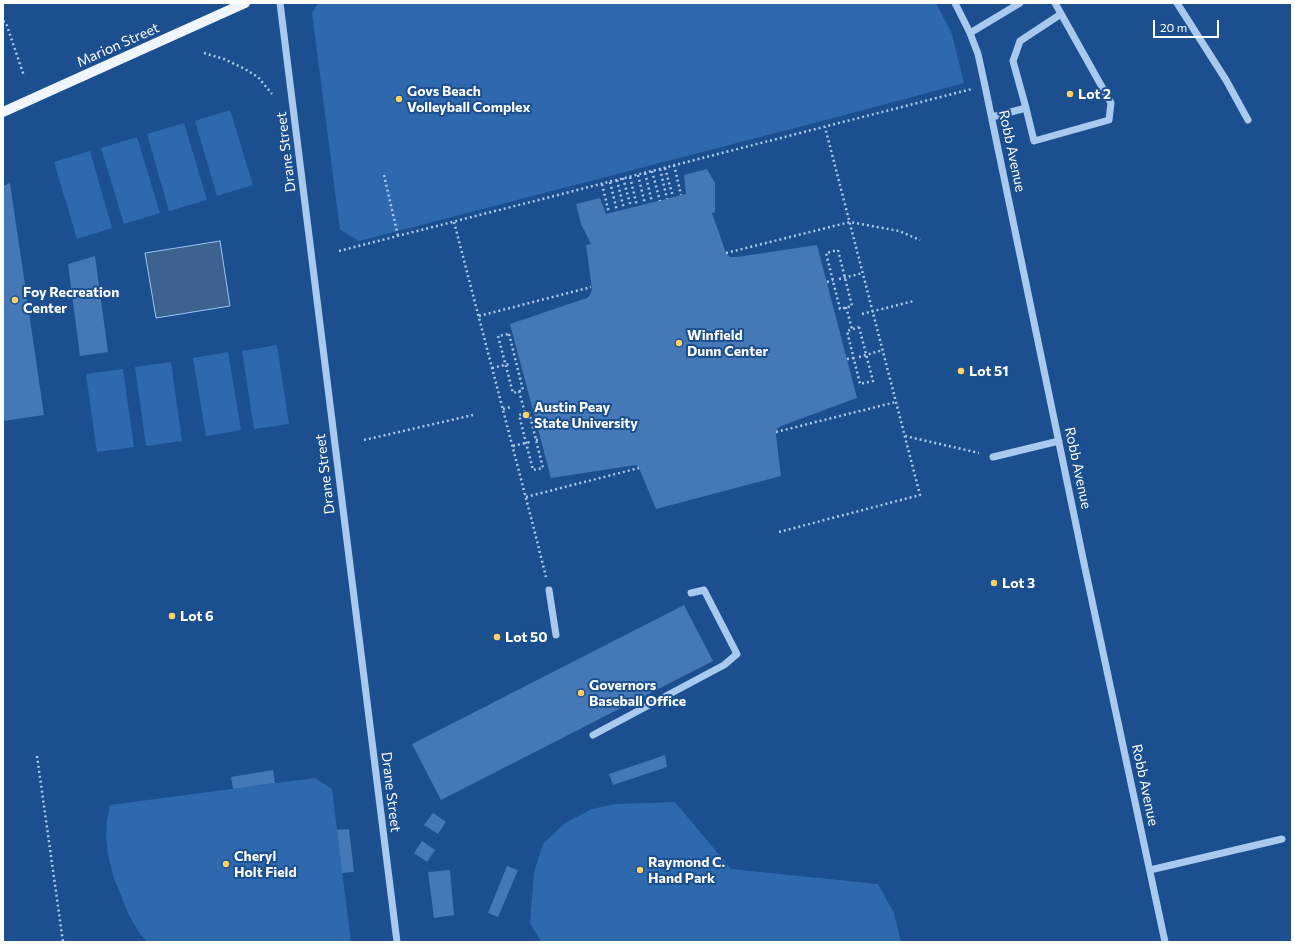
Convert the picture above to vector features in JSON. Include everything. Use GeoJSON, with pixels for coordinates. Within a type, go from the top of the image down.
{"type":"FeatureCollection","features":[{"type":"Feature","properties":{"kind":"main road","name":"Marion Street"},"geometry":{"type":"LineString","coordinates":[[3,112],[245,3]]}},
{"type":"Feature","properties":{"kind":"street","name":"Drane Street"},"geometry":{"type":"LineString","coordinates":[[280,3],[397,942]]}},
{"type":"Feature","properties":{"kind":"street","name":"Robb Avenue"},"geometry":{"type":"LineString","coordinates":[[955,3],[970,33],[978,54],[1165,942]]}},
{"type":"Feature","properties":{"kind":"street"},"geometry":{"type":"LineString","coordinates":[[970,33],[1020,3]]}},
{"type":"Feature","properties":{"kind":"street"},"geometry":{"type":"LineString","coordinates":[[1055,3],[1111,103],[1109,120],[1034,142],[1013,61],[1020,41],[1061,14]]}},
{"type":"Feature","properties":{"kind":"street"},"geometry":{"type":"LineString","coordinates":[[1177,3],[1226,80],[1248,120]]}},
{"type":"Feature","properties":{"kind":"street"},"geometry":{"type":"LineString","coordinates":[[992,117],[1026,108]]}},
{"type":"Feature","properties":{"kind":"street"},"geometry":{"type":"LineString","coordinates":[[993,457],[1059,441]]}},
{"type":"Feature","properties":{"kind":"street"},"geometry":{"type":"LineString","coordinates":[[549,590],[556,635]]}},
{"type":"Feature","properties":{"kind":"street"},"geometry":{"type":"LineString","coordinates":[[593,735],[724,665],[737,654],[704,590],[691,593]]}},
{"type":"Feature","properties":{"kind":"street"},"geometry":{"type":"LineString","coordinates":[[1150,870],[1282,839]]}},
{"type":"Feature","properties":{"kind":"path"},"geometry":{"type":"LineString","coordinates":[[3,21],[6,23],[24,76]]}},
{"type":"Feature","properties":{"kind":"path"},"geometry":{"type":"LineString","coordinates":[[204,53],[224,59],[245,69],[258,77],[272,94]]}},
{"type":"Feature","properties":{"kind":"path"},"geometry":{"type":"LineString","coordinates":[[339,251],[985,86]]}},
{"type":"Feature","properties":{"kind":"path"},"geometry":{"type":"LineString","coordinates":[[779,532],[920,495],[825,127]]}},
{"type":"Feature","properties":{"kind":"path"},"geometry":{"type":"LineString","coordinates":[[674,165],[681,195]]}},
{"type":"Feature","properties":{"kind":"path"},"geometry":{"type":"LineString","coordinates":[[666,168],[673,197]]}},
{"type":"Feature","properties":{"kind":"path"},"geometry":{"type":"LineString","coordinates":[[660,169],[667,199]]}},
{"type":"Feature","properties":{"kind":"path"},"geometry":{"type":"LineString","coordinates":[[652,171],[660,201]]}},
{"type":"Feature","properties":{"kind":"path"},"geometry":{"type":"LineString","coordinates":[[645,173],[652,202]]}},
{"type":"Feature","properties":{"kind":"path"},"geometry":{"type":"LineString","coordinates":[[384,175],[398,236]]}},
{"type":"Feature","properties":{"kind":"path"},"geometry":{"type":"LineString","coordinates":[[638,175],[645,204]]}},
{"type":"Feature","properties":{"kind":"path"},"geometry":{"type":"LineString","coordinates":[[630,177],[637,206]]}},
{"type":"Feature","properties":{"kind":"path"},"geometry":{"type":"LineString","coordinates":[[623,178],[631,207]]}},
{"type":"Feature","properties":{"kind":"path"},"geometry":{"type":"LineString","coordinates":[[616,180],[624,209]]}},
{"type":"Feature","properties":{"kind":"path"},"geometry":{"type":"LineString","coordinates":[[610,182],[617,211]]}},
{"type":"Feature","properties":{"kind":"path"},"geometry":{"type":"LineString","coordinates":[[602,184],[609,213]]}},
{"type":"Feature","properties":{"kind":"path"},"geometry":{"type":"LineString","coordinates":[[454,222],[549,590]]}},
{"type":"Feature","properties":{"kind":"path"},"geometry":{"type":"LineString","coordinates":[[726,253],[850,222],[899,231],[920,240]]}},
{"type":"Feature","properties":{"kind":"path"},"geometry":{"type":"LineString","coordinates":[[838,250],[845,277],[852,306],[840,309],[826,253],[838,250]]}},
{"type":"Feature","properties":{"kind":"path"},"geometry":{"type":"LineString","coordinates":[[839,279],[863,273]]}},
{"type":"Feature","properties":{"kind":"path"},"geometry":{"type":"LineString","coordinates":[[827,282],[833,280]]}},
{"type":"Feature","properties":{"kind":"path"},"geometry":{"type":"LineString","coordinates":[[479,316],[591,287]]}},
{"type":"Feature","properties":{"kind":"path"},"geometry":{"type":"LineString","coordinates":[[862,314],[914,301]]}},
{"type":"Feature","properties":{"kind":"path"},"geometry":{"type":"LineString","coordinates":[[846,307],[852,329]]}},
{"type":"Feature","properties":{"kind":"path"},"geometry":{"type":"LineString","coordinates":[[859,327],[873,381],[860,384],[847,331],[852,329],[859,327]]}},
{"type":"Feature","properties":{"kind":"path"},"geometry":{"type":"LineString","coordinates":[[509,334],[523,390],[513,393],[505,365],[498,336],[509,334]]}},
{"type":"Feature","properties":{"kind":"path"},"geometry":{"type":"LineString","coordinates":[[859,357],[883,350]]}},
{"type":"Feature","properties":{"kind":"path"},"geometry":{"type":"LineString","coordinates":[[847,359],[854,358]]}},
{"type":"Feature","properties":{"kind":"path"},"geometry":{"type":"LineString","coordinates":[[516,362],[520,361]]}},
{"type":"Feature","properties":{"kind":"path"},"geometry":{"type":"LineString","coordinates":[[492,368],[509,364]]}},
{"type":"Feature","properties":{"kind":"path"},"geometry":{"type":"LineString","coordinates":[[519,391],[525,413]]}},
{"type":"Feature","properties":{"kind":"path"},"geometry":{"type":"LineString","coordinates":[[776,432],[896,402]]}},
{"type":"Feature","properties":{"kind":"path"},"geometry":{"type":"LineString","coordinates":[[503,409],[511,407]]}},
{"type":"Feature","properties":{"kind":"path"},"geometry":{"type":"LineString","coordinates":[[529,412],[536,440],[543,468],[533,470],[528,442],[519,415],[529,412]]}},
{"type":"Feature","properties":{"kind":"path"},"geometry":{"type":"LineString","coordinates":[[364,440],[473,415]]}},
{"type":"Feature","properties":{"kind":"path"},"geometry":{"type":"LineString","coordinates":[[905,436],[993,457]]}},
{"type":"Feature","properties":{"kind":"path"},"geometry":{"type":"LineString","coordinates":[[536,440],[541,439]]}},
{"type":"Feature","properties":{"kind":"path"},"geometry":{"type":"LineString","coordinates":[[513,446],[528,442]]}},
{"type":"Feature","properties":{"kind":"path"},"geometry":{"type":"LineString","coordinates":[[526,497],[639,468]]}},
{"type":"Feature","properties":{"kind":"path"},"geometry":{"type":"LineString","coordinates":[[37,756],[63,942]]}},
{"type":"Feature","properties":{"kind":"shaded area"},"geometry":{"type":"Polygon","coordinates":[[[318,3],[936,3],[952,34],[964,83],[359,241],[340,230],[312,13],[318,3]]]}},
{"type":"Feature","properties":{"kind":"shaded area"},"geometry":{"type":"Polygon","coordinates":[[[230,110],[253,185],[217,196],[195,121],[230,110]]]}},
{"type":"Feature","properties":{"kind":"shaded area"},"geometry":{"type":"Polygon","coordinates":[[[184,123],[207,200],[169,211],[147,134],[184,123]]]}},
{"type":"Feature","properties":{"kind":"shaded area"},"geometry":{"type":"Polygon","coordinates":[[[137,137],[160,213],[124,224],[101,148],[137,137]]]}},
{"type":"Feature","properties":{"kind":"shaded area"},"geometry":{"type":"Polygon","coordinates":[[[90,151],[112,228],[77,239],[54,162],[90,151]]]}},
{"type":"Feature","properties":{"kind":"shaded area"},"geometry":{"type":"Polygon","coordinates":[[[220,241],[230,306],[156,318],[145,253],[220,241]]]}},
{"type":"Feature","properties":{"kind":"shaded area"},"geometry":{"type":"Polygon","coordinates":[[[277,345],[289,424],[254,429],[242,351],[277,345]]]}},
{"type":"Feature","properties":{"kind":"shaded area"},"geometry":{"type":"Polygon","coordinates":[[[228,352],[241,430],[206,436],[193,358],[228,352]]]}},
{"type":"Feature","properties":{"kind":"shaded area"},"geometry":{"type":"Polygon","coordinates":[[[171,362],[182,441],[146,446],[135,367],[171,362]]]}},
{"type":"Feature","properties":{"kind":"shaded area"},"geometry":{"type":"Polygon","coordinates":[[[123,369],[134,447],[97,452],[86,374],[123,369]]]}},
{"type":"Feature","properties":{"kind":"shaded area","name":"Cheryl Holt Field"},"geometry":{"type":"Polygon","coordinates":[[[315,778],[332,789],[351,942],[147,942],[138,931],[128,913],[113,876],[108,855],[106,836],[110,805],[315,778]]]}},
{"type":"Feature","properties":{"kind":"shaded area","name":"Raymond C. Hand Park"},"geometry":{"type":"Polygon","coordinates":[[[675,802],[731,869],[878,884],[894,913],[901,942],[541,942],[530,923],[534,872],[543,844],[565,823],[592,809],[616,804],[675,802]]]}},
{"type":"Feature","properties":{"kind":"building","name":"Winfield Dunn Center"},"geometry":{"type":"Polygon","coordinates":[[[707,169],[715,183],[715,212],[712,213],[726,253],[730,257],[817,245],[857,398],[781,426],[777,429],[776,435],[781,476],[656,509],[639,468],[636,465],[551,478],[510,324],[587,298],[590,295],[592,289],[586,245],[591,244],[581,224],[576,204],[600,198],[606,214],[686,194],[684,175],[707,169]]]}},
{"type":"Feature","properties":{"kind":"building","name":"Foy Recreation Center"},"geometry":{"type":"Polygon","coordinates":[[[10,183],[44,415],[3,421],[3,186],[10,183]]]}},
{"type":"Feature","properties":{"kind":"building"},"geometry":{"type":"Polygon","coordinates":[[[95,256],[108,352],[80,356],[68,264],[95,256]]]}},
{"type":"Feature","properties":{"kind":"building","name":"Governors Baseball Office"},"geometry":{"type":"Polygon","coordinates":[[[684,605],[713,661],[441,800],[412,744],[684,605]]]}},
{"type":"Feature","properties":{"kind":"building"},"geometry":{"type":"Polygon","coordinates":[[[665,755],[667,767],[613,785],[609,774],[665,755]]]}},
{"type":"Feature","properties":{"kind":"building"},"geometry":{"type":"Polygon","coordinates":[[[273,770],[275,783],[233,789],[231,777],[273,770]]]}},
{"type":"Feature","properties":{"kind":"building"},"geometry":{"type":"Polygon","coordinates":[[[433,813],[446,822],[438,834],[424,825],[433,813]]]}},
{"type":"Feature","properties":{"kind":"building"},"geometry":{"type":"Polygon","coordinates":[[[349,829],[354,872],[342,873],[337,830],[349,829]]]}},
{"type":"Feature","properties":{"kind":"building"},"geometry":{"type":"Polygon","coordinates":[[[422,841],[435,850],[427,862],[414,853],[422,841]]]}},
{"type":"Feature","properties":{"kind":"building"},"geometry":{"type":"Polygon","coordinates":[[[507,866],[518,870],[498,917],[488,913],[507,866]]]}},
{"type":"Feature","properties":{"kind":"building"},"geometry":{"type":"Polygon","coordinates":[[[450,870],[454,915],[434,918],[428,872],[450,870]]]}},
{"type":"Feature","properties":{"kind":"place","name":"Lot 2"},"geometry":{"type":"Point","coordinates":[1070,94]}},
{"type":"Feature","properties":{"kind":"place","name":"Govs Beach Volleyball Complex"},"geometry":{"type":"Point","coordinates":[399,99]}},
{"type":"Feature","properties":{"kind":"place","name":"Foy Recreation Center"},"geometry":{"type":"Point","coordinates":[15,300]}},
{"type":"Feature","properties":{"kind":"place","name":"Winfield Dunn Center"},"geometry":{"type":"Point","coordinates":[679,343]}},
{"type":"Feature","properties":{"kind":"place","name":"Lot 51"},"geometry":{"type":"Point","coordinates":[961,371]}},
{"type":"Feature","properties":{"kind":"place","name":"Austin Peay State University"},"geometry":{"type":"Point","coordinates":[526,415]}},
{"type":"Feature","properties":{"kind":"place","name":"Lot 3"},"geometry":{"type":"Point","coordinates":[994,583]}},
{"type":"Feature","properties":{"kind":"place","name":"Lot 6"},"geometry":{"type":"Point","coordinates":[172,616]}},
{"type":"Feature","properties":{"kind":"place","name":"Lot 50"},"geometry":{"type":"Point","coordinates":[497,637]}},
{"type":"Feature","properties":{"kind":"place","name":"Governors Baseball Office"},"geometry":{"type":"Point","coordinates":[581,693]}},
{"type":"Feature","properties":{"kind":"place","name":"Cheryl Holt Field"},"geometry":{"type":"Point","coordinates":[226,864]}},
{"type":"Feature","properties":{"kind":"place","name":"Raymond C. Hand Park"},"geometry":{"type":"Point","coordinates":[640,870]}}]}
